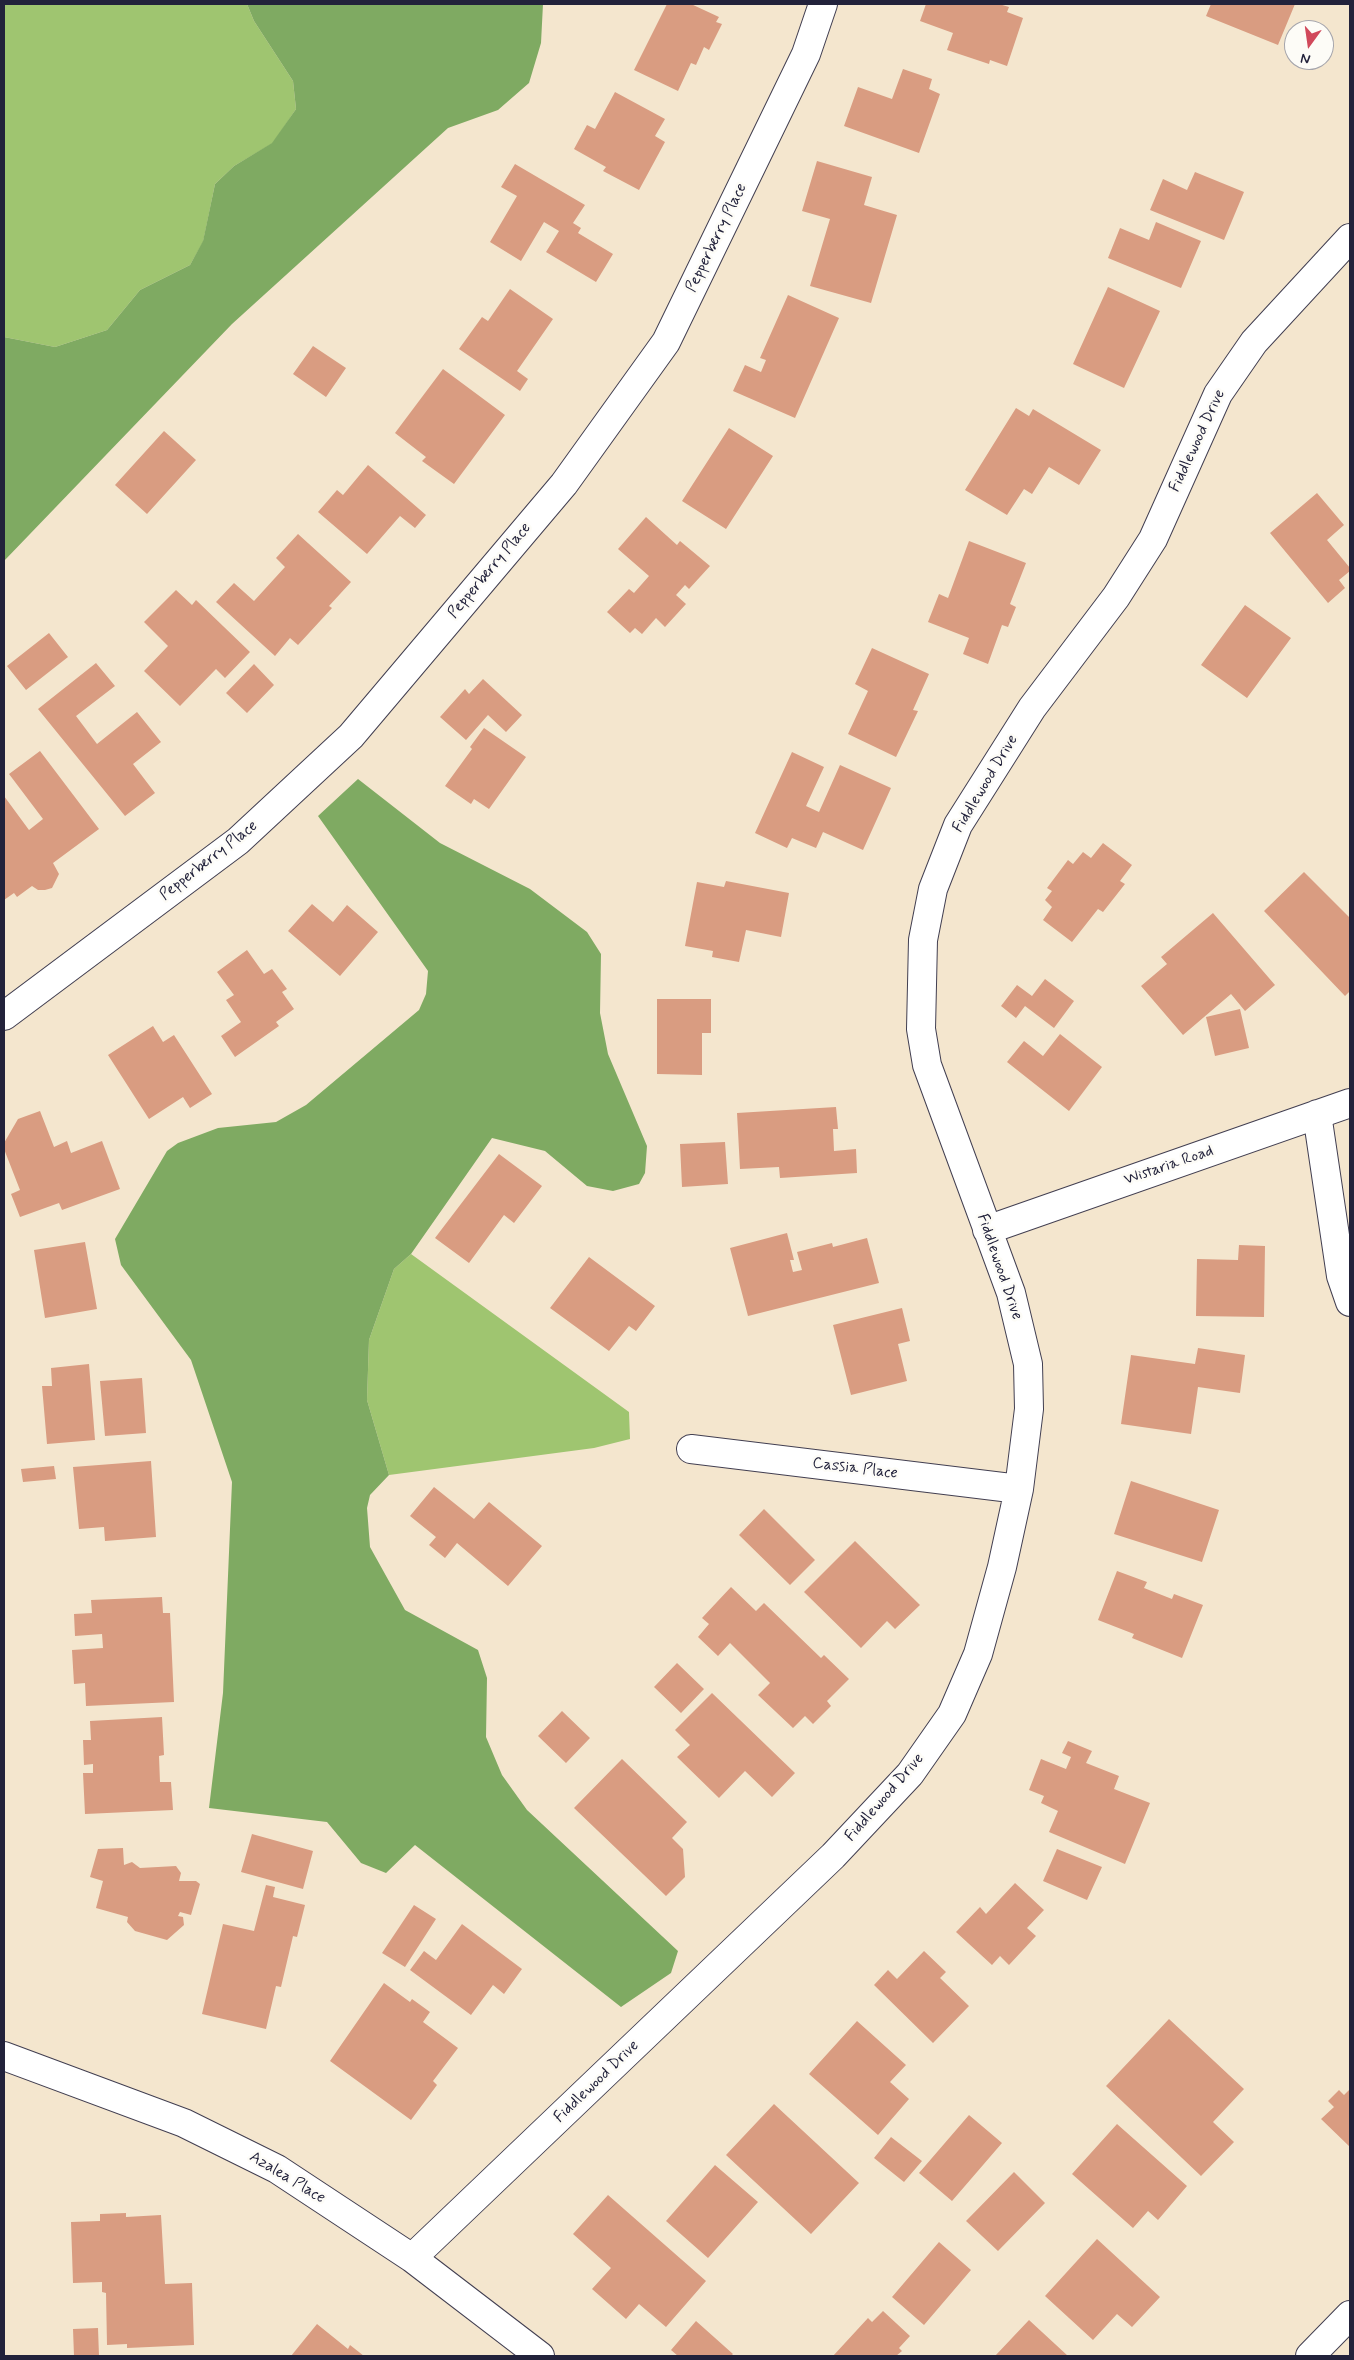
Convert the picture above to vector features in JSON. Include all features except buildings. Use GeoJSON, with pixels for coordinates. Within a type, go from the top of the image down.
{"type":"FeatureCollection","features":[{"type":"Feature","properties":{"kind":"street","name":"Pepperberry Place"},"geometry":{"type":"LineString","coordinates":[[4,1016],[238,841],[351,736],[564,484],[666,342],[806,54],[823,4]]}},
{"type":"Feature","properties":{"kind":"street","name":"Fiddlewood Drive"},"geometry":{"type":"LineString","coordinates":[[412,2258],[833,1856],[910,1774],[952,1714],[978,1654],[1002,1567],[1019,1489],[1029,1409],[1028,1364],[1011,1293],[927,1065],[921,1029],[922,940],[933,889],[963,818],[1032,708],[1116,597],[1153,539],[1218,394],[1254,342],[1350,238]]}},
{"type":"Feature","properties":{"kind":"street","name":"Wistaria Road"},"geometry":{"type":"LineString","coordinates":[[987,1230],[1350,1103]]}},
{"type":"Feature","properties":{"kind":"street"},"geometry":{"type":"LineString","coordinates":[[1317,1114],[1342,1276],[1350,1302]]}},
{"type":"Feature","properties":{"kind":"street","name":"Cassia Place"},"geometry":{"type":"LineString","coordinates":[[691,1449],[1019,1489]]}},
{"type":"Feature","properties":{"kind":"street","name":"Azalea Place"},"geometry":{"type":"LineString","coordinates":[[4,2056],[184,2123],[277,2169],[412,2258],[540,2356]]}},
{"type":"Feature","properties":{"kind":"street"},"geometry":{"type":"LineString","coordinates":[[1310,2356],[1350,2315]]}},
{"type":"Feature","properties":{"kind":"green space"},"geometry":{"type":"Polygon","coordinates":[[[4,4],[247,4],[254,21],[293,81],[296,109],[273,143],[234,166],[215,184],[203,242],[190,265],[140,290],[107,330],[55,347],[4,337],[4,4]]]}},
{"type":"Feature","properties":{"kind":"green space"},"geometry":{"type":"Polygon","coordinates":[[[247,4],[543,4],[541,43],[529,83],[498,110],[448,128],[232,324],[4,561],[4,337],[55,347],[107,330],[140,290],[190,265],[203,241],[215,184],[234,166],[272,143],[296,109],[293,81],[254,21],[247,4]]]}},
{"type":"Feature","properties":{"kind":"green space"},"geometry":{"type":"Polygon","coordinates":[[[358,779],[440,843],[530,889],[587,932],[601,954],[600,1013],[608,1054],[647,1146],[645,1173],[639,1184],[613,1191],[587,1186],[545,1151],[492,1138],[411,1254],[394,1269],[369,1340],[367,1400],[389,1475],[370,1495],[367,1508],[370,1547],[405,1610],[478,1650],[487,1678],[486,1737],[502,1775],[527,1810],[678,1951],[671,1973],[621,2007],[415,1845],[386,1873],[361,1863],[327,1822],[209,1808],[223,1693],[232,1482],[191,1360],[121,1265],[115,1239],[167,1151],[178,1143],[218,1128],[276,1122],[306,1105],[419,1010],[426,994],[428,971],[318,816],[358,779]]]}},
{"type":"Feature","properties":{"kind":"green space"},"geometry":{"type":"Polygon","coordinates":[[[411,1254],[629,1412],[630,1439],[594,1448],[389,1475],[367,1400],[369,1340],[394,1269],[411,1254]]]}}]}
